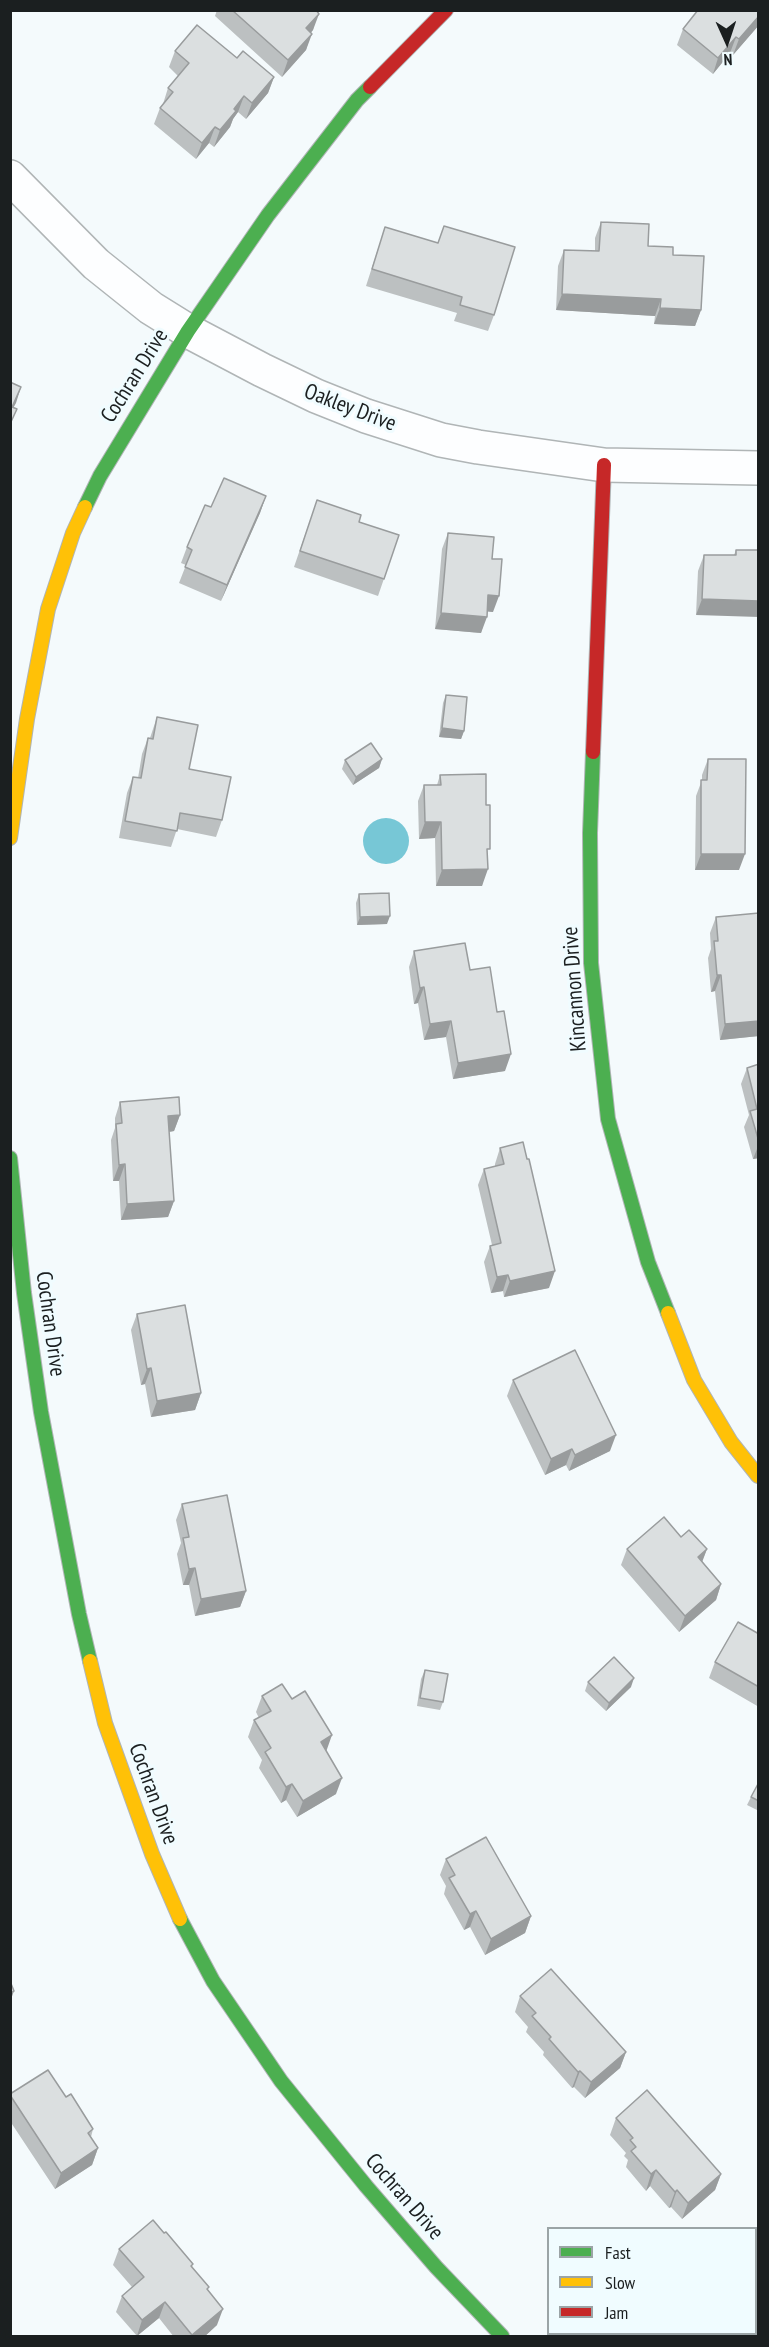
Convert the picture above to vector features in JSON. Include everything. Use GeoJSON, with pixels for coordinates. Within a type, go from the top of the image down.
{"type":"FeatureCollection","features":[{"type":"Feature","properties":{"kind":"street","name":"Cochran Drive"},"geometry":{"type":"LineString","coordinates":[[10,838],[37,663],[48,609],[73,533],[113,452],[188,331],[268,215],[333,130],[386,69],[446,10]]}},
{"type":"Feature","properties":{"kind":"street","name":"Oakley Drive"},"geometry":{"type":"LineString","coordinates":[[10,177],[96,264],[150,308],[188,331],[316,396],[411,431],[478,447],[604,465],[759,468]]}},
{"type":"Feature","properties":{"kind":"street","name":"Kincannon Drive"},"geometry":{"type":"LineString","coordinates":[[604,465],[590,833],[591,963],[608,1119],[648,1262],[694,1380],[731,1442],[759,1476]]}},
{"type":"Feature","properties":{"kind":"street","name":"Cochran Drive"},"geometry":{"type":"LineString","coordinates":[[10,1158],[24,1293],[39,1401],[79,1614],[105,1723],[152,1854],[179,1916],[213,1981],[280,2081],[436,2267],[502,2337]]}},
{"type":"Feature","properties":{"kind":"water"},"geometry":{"type":"Polygon","coordinates":[[[386,818],[402,825],[409,841],[402,857],[386,864],[370,857],[363,841],[370,825],[386,818]]]}},
{"type":"Feature","properties":{"kind":"building"},"geometry":{"type":"Polygon","coordinates":[[[232,10],[316,10],[319,14],[306,28],[312,34],[288,60],[232,10]]]}},
{"type":"Feature","properties":{"kind":"building"},"geometry":{"type":"Polygon","coordinates":[[[698,10],[759,10],[759,16],[718,58],[683,29],[698,10]]]}},
{"type":"Feature","properties":{"kind":"building"},"geometry":{"type":"Polygon","coordinates":[[[197,25],[237,58],[243,51],[274,77],[252,103],[244,96],[234,109],[236,111],[220,130],[215,127],[202,143],[160,108],[173,92],[168,88],[189,63],[175,51],[197,25]]]}},
{"type":"Feature","properties":{"kind":"building"},"geometry":{"type":"Polygon","coordinates":[[[601,222],[649,224],[648,246],[673,247],[673,255],[704,256],[701,310],[660,308],[661,299],[562,294],[564,250],[599,251],[601,222]]]}},
{"type":"Feature","properties":{"kind":"building"},"geometry":{"type":"Polygon","coordinates":[[[444,226],[515,247],[494,315],[460,305],[462,297],[372,269],[385,227],[438,243],[444,226]]]}},
{"type":"Feature","properties":{"kind":"building"},"geometry":{"type":"Polygon","coordinates":[[[10,382],[21,387],[12,407],[17,409],[10,424],[10,382]]]}},
{"type":"Feature","properties":{"kind":"building"},"geometry":{"type":"Polygon","coordinates":[[[224,478],[266,496],[227,585],[185,567],[192,550],[187,547],[205,505],[211,507],[224,478]]]}},
{"type":"Feature","properties":{"kind":"building"},"geometry":{"type":"Polygon","coordinates":[[[317,500],[361,515],[359,522],[399,535],[384,579],[300,551],[317,500]]]}},
{"type":"Feature","properties":{"kind":"building"},"geometry":{"type":"Polygon","coordinates":[[[448,533],[494,537],[492,559],[502,559],[499,596],[488,595],[487,617],[441,613],[448,533]]]}},
{"type":"Feature","properties":{"kind":"building"},"geometry":{"type":"Polygon","coordinates":[[[736,550],[759,550],[759,601],[702,599],[704,555],[736,555],[736,550]]]}},
{"type":"Feature","properties":{"kind":"building"},"geometry":{"type":"Polygon","coordinates":[[[446,695],[467,697],[464,731],[442,728],[446,695]]]}},
{"type":"Feature","properties":{"kind":"building"},"geometry":{"type":"Polygon","coordinates":[[[157,717],[198,725],[189,769],[231,777],[222,820],[180,813],[177,831],[125,821],[133,777],[141,778],[148,738],[153,739],[157,717]]]}},
{"type":"Feature","properties":{"kind":"building"},"geometry":{"type":"Polygon","coordinates":[[[371,743],[382,759],[356,777],[345,760],[371,743]]]}},
{"type":"Feature","properties":{"kind":"building"},"geometry":{"type":"Polygon","coordinates":[[[708,759],[746,759],[745,854],[701,854],[701,780],[707,780],[708,759]]]}},
{"type":"Feature","properties":{"kind":"building"},"geometry":{"type":"Polygon","coordinates":[[[486,774],[486,805],[490,805],[488,869],[442,870],[441,822],[425,822],[424,785],[441,785],[440,775],[486,774]]]}},
{"type":"Feature","properties":{"kind":"building"},"geometry":{"type":"Polygon","coordinates":[[[389,893],[390,916],[360,917],[359,894],[389,893]]]}},
{"type":"Feature","properties":{"kind":"building"},"geometry":{"type":"Polygon","coordinates":[[[759,913],[759,1021],[725,1024],[721,975],[717,975],[714,941],[718,941],[716,917],[759,913]]]}},
{"type":"Feature","properties":{"kind":"building"},"geometry":{"type":"Polygon","coordinates":[[[465,943],[470,970],[490,967],[497,1012],[504,1011],[511,1054],[458,1063],[451,1021],[430,1024],[424,987],[420,988],[414,951],[465,943]]]}},
{"type":"Feature","properties":{"kind":"building"},"geometry":{"type":"Polygon","coordinates":[[[759,1064],[759,1142],[750,1111],[757,1109],[747,1068],[759,1064]]]}},
{"type":"Feature","properties":{"kind":"building"},"geometry":{"type":"Polygon","coordinates":[[[179,1097],[180,1115],[168,1116],[174,1201],[127,1204],[125,1164],[119,1165],[116,1124],[122,1123],[120,1102],[179,1097]]]}},
{"type":"Feature","properties":{"kind":"building"},"geometry":{"type":"Polygon","coordinates":[[[523,1142],[555,1271],[510,1281],[508,1275],[497,1277],[490,1246],[501,1243],[484,1169],[504,1164],[500,1148],[523,1142]]]}},
{"type":"Feature","properties":{"kind":"building"},"geometry":{"type":"Polygon","coordinates":[[[185,1305],[201,1393],[157,1401],[151,1368],[147,1369],[137,1314],[185,1305]]]}},
{"type":"Feature","properties":{"kind":"building"},"geometry":{"type":"Polygon","coordinates":[[[575,1350],[616,1435],[575,1455],[572,1449],[551,1459],[513,1380],[575,1350]]]}},
{"type":"Feature","properties":{"kind":"building"},"geometry":{"type":"Polygon","coordinates":[[[227,1495],[246,1591],[201,1599],[195,1568],[189,1569],[183,1538],[189,1537],[182,1504],[227,1495]]]}},
{"type":"Feature","properties":{"kind":"building"},"geometry":{"type":"Polygon","coordinates":[[[664,1517],[681,1537],[689,1530],[707,1549],[698,1557],[721,1584],[685,1616],[627,1549],[664,1517]]]}},
{"type":"Feature","properties":{"kind":"building"},"geometry":{"type":"Polygon","coordinates":[[[738,1622],[759,1634],[759,1687],[715,1662],[738,1622]]]}},
{"type":"Feature","properties":{"kind":"building"},"geometry":{"type":"Polygon","coordinates":[[[614,1657],[634,1678],[609,1703],[588,1682],[614,1657]]]}},
{"type":"Feature","properties":{"kind":"building"},"geometry":{"type":"Polygon","coordinates":[[[425,1670],[448,1674],[443,1702],[420,1698],[425,1670]]]}},
{"type":"Feature","properties":{"kind":"building"},"geometry":{"type":"Polygon","coordinates":[[[282,1684],[292,1699],[305,1691],[332,1735],[321,1742],[342,1778],[303,1801],[292,1784],[286,1787],[265,1752],[271,1748],[254,1720],[271,1711],[262,1696],[282,1684]]]}},
{"type":"Feature","properties":{"kind":"building"},"geometry":{"type":"Polygon","coordinates":[[[759,1782],[759,1801],[751,1797],[759,1782]]]}},
{"type":"Feature","properties":{"kind":"building"},"geometry":{"type":"Polygon","coordinates":[[[486,1837],[531,1916],[491,1939],[476,1911],[470,1914],[449,1878],[455,1875],[446,1859],[486,1837]]]}},
{"type":"Feature","properties":{"kind":"building"},"geometry":{"type":"Polygon","coordinates":[[[551,1969],[626,2052],[591,2082],[580,2071],[578,2072],[549,2039],[551,2037],[532,2016],[536,2013],[520,1996],[551,1969]]]}},
{"type":"Feature","properties":{"kind":"building"},"geometry":{"type":"Polygon","coordinates":[[[10,1981],[14,1991],[10,1993],[10,1981]]]}},
{"type":"Feature","properties":{"kind":"building"},"geometry":{"type":"Polygon","coordinates":[[[48,2070],[66,2097],[71,2094],[93,2129],[88,2133],[98,2148],[61,2173],[10,2095],[48,2070]]]}},
{"type":"Feature","properties":{"kind":"building"},"geometry":{"type":"Polygon","coordinates":[[[647,2090],[721,2174],[688,2203],[656,2170],[651,2174],[631,2151],[636,2147],[630,2140],[633,2138],[616,2118],[647,2090]]]}},
{"type":"Feature","properties":{"kind":"building"},"geometry":{"type":"Polygon","coordinates":[[[153,2220],[193,2264],[191,2266],[209,2287],[207,2289],[223,2309],[192,2335],[165,2302],[142,2320],[122,2296],[144,2277],[119,2249],[153,2220]]]}},
{"type":"Feature","properties":{"kind":"building"},"geometry":{"type":"Polygon","coordinates":[[[757,2275],[759,2275],[758,2327],[757,2275]]]}},
{"type":"Feature","properties":{"kind":"traffic: fast"},"geometry":{"type":"LineString","coordinates":[[85,507],[100,476],[188,331],[268,215],[357,100],[370,87]]}},
{"type":"Feature","properties":{"kind":"traffic: fast"},"geometry":{"type":"LineString","coordinates":[[593,752],[590,833],[591,963],[608,1119],[648,1262],[668,1313]]}},
{"type":"Feature","properties":{"kind":"traffic: fast"},"geometry":{"type":"LineString","coordinates":[[10,1158],[24,1293],[41,1412],[90,1661]]}},
{"type":"Feature","properties":{"kind":"traffic: fast"},"geometry":{"type":"LineString","coordinates":[[180,1919],[213,1981],[281,2081],[366,2186],[436,2267],[502,2336]]}},
{"type":"Feature","properties":{"kind":"traffic: slow"},"geometry":{"type":"LineString","coordinates":[[10,838],[27,719],[48,609],[73,533],[85,507]]}},
{"type":"Feature","properties":{"kind":"traffic: slow"},"geometry":{"type":"LineString","coordinates":[[668,1313],[694,1380],[731,1442],[758,1476]]}},
{"type":"Feature","properties":{"kind":"traffic: slow"},"geometry":{"type":"LineString","coordinates":[[90,1661],[105,1723],[152,1854],[180,1919]]}},
{"type":"Feature","properties":{"kind":"traffic: jam"},"geometry":{"type":"LineString","coordinates":[[370,87],[446,10]]}},
{"type":"Feature","properties":{"kind":"traffic: jam"},"geometry":{"type":"LineString","coordinates":[[593,752],[604,465]]}}]}
